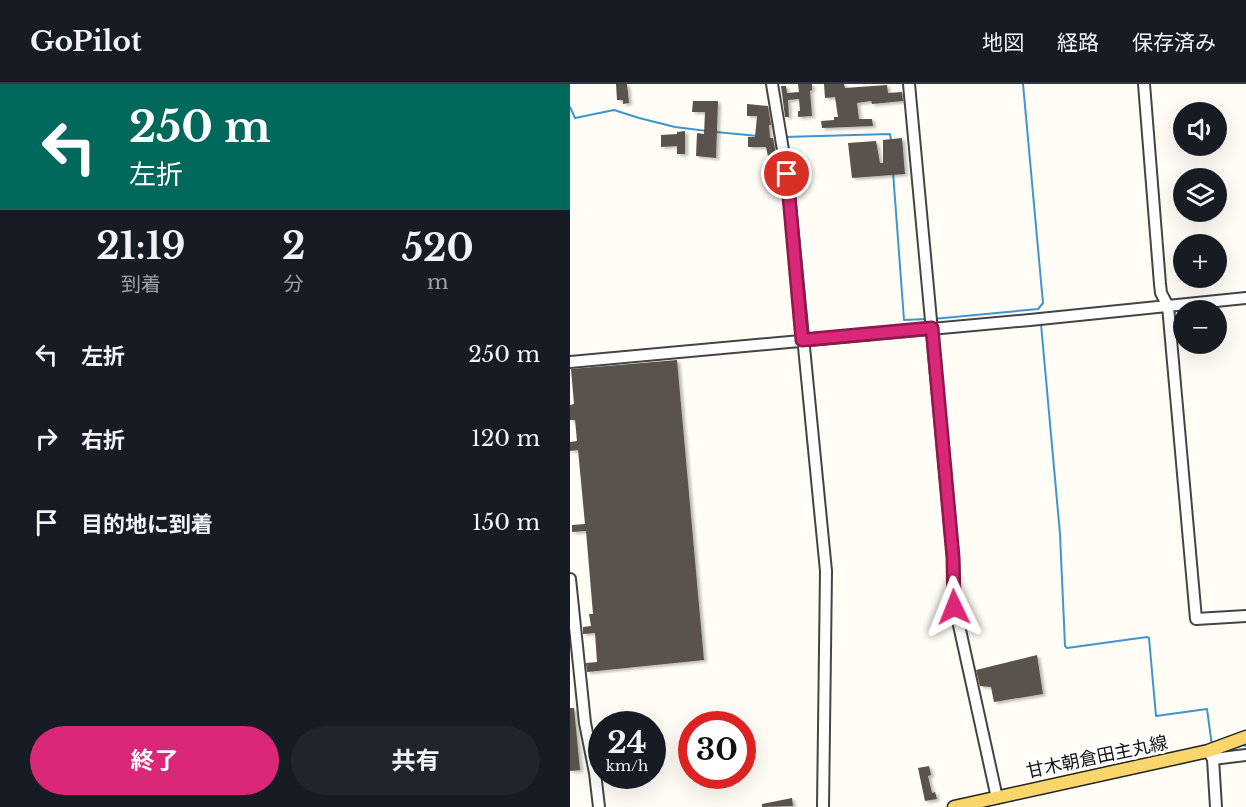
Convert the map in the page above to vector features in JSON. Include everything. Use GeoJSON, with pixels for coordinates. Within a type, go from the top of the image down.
{"type":"FeatureCollection","features":[{"type":"Feature","properties":{"kind":"main road","name":"甘木朝倉田主丸線"},"geometry":{"type":"LineString","coordinates":[[954,807],[1212,752],[1246,737]]}},
{"type":"Feature","properties":{"kind":"street"},"geometry":{"type":"LineString","coordinates":[[772,84],[787,174],[826,571],[824,807]]}},
{"type":"Feature","properties":{"kind":"street"},"geometry":{"type":"LineString","coordinates":[[909,84],[952,549],[954,607],[997,798]]}},
{"type":"Feature","properties":{"kind":"street"},"geometry":{"type":"LineString","coordinates":[[1144,84],[1161,293],[1168,306],[1196,619],[1246,616]]}},
{"type":"Feature","properties":{"kind":"street"},"geometry":{"type":"LineString","coordinates":[[570,362],[1246,298]]}},
{"type":"Feature","properties":{"kind":"street"},"geometry":{"type":"LineString","coordinates":[[570,579],[585,723],[599,807]]}},
{"type":"Feature","properties":{"kind":"street"},"geometry":{"type":"LineString","coordinates":[[1216,807],[1212,752],[1246,755]]}},
{"type":"Feature","properties":{"kind":"building"},"geometry":{"type":"Polygon","coordinates":[[[616,84],[627,84],[629,103],[623,104],[623,100],[617,100],[616,84]]]}},
{"type":"Feature","properties":{"kind":"building"},"geometry":{"type":"Polygon","coordinates":[[[798,84],[812,84],[810,91],[812,116],[798,117],[799,99],[788,100],[789,117],[785,117],[781,86],[786,86],[787,93],[799,92],[798,84]]]}},
{"type":"Feature","properties":{"kind":"building"},"geometry":{"type":"Polygon","coordinates":[[[824,84],[844,84],[845,88],[887,85],[888,93],[902,92],[903,101],[857,103],[859,119],[872,119],[873,126],[822,128],[821,121],[834,120],[834,117],[838,117],[835,97],[825,98],[824,84]]]}},
{"type":"Feature","properties":{"kind":"building"},"geometry":{"type":"Polygon","coordinates":[[[693,101],[718,101],[716,158],[696,156],[697,133],[704,134],[705,112],[692,112],[693,101]]]}},
{"type":"Feature","properties":{"kind":"building"},"geometry":{"type":"Polygon","coordinates":[[[747,104],[768,106],[771,125],[769,125],[770,138],[773,138],[780,177],[768,178],[768,165],[770,165],[766,147],[748,147],[748,137],[755,137],[757,116],[747,116],[747,104]]]}},
{"type":"Feature","properties":{"kind":"building"},"geometry":{"type":"Polygon","coordinates":[[[685,131],[685,154],[677,154],[677,146],[661,147],[661,135],[685,131]]]}},
{"type":"Feature","properties":{"kind":"building"},"geometry":{"type":"Polygon","coordinates":[[[902,138],[905,174],[852,178],[848,143],[876,141],[880,163],[883,163],[883,140],[902,138]]]}},
{"type":"Feature","properties":{"kind":"building"},"geometry":{"type":"Polygon","coordinates":[[[677,360],[704,660],[587,672],[586,663],[597,662],[595,633],[583,634],[583,627],[591,626],[589,614],[593,614],[586,531],[572,532],[572,525],[585,524],[578,450],[570,451],[570,442],[577,441],[575,420],[570,420],[570,405],[574,404],[571,369],[677,360]]]}},
{"type":"Feature","properties":{"kind":"building"},"geometry":{"type":"Polygon","coordinates":[[[1037,655],[1043,694],[994,702],[991,687],[980,686],[976,670],[1037,655]]]}},
{"type":"Feature","properties":{"kind":"building"},"geometry":{"type":"Polygon","coordinates":[[[570,708],[574,708],[580,770],[570,771],[570,708]]]}},
{"type":"Feature","properties":{"kind":"building"},"geometry":{"type":"Polygon","coordinates":[[[929,766],[931,775],[928,776],[932,793],[935,792],[937,799],[925,801],[918,768],[929,766]]]}},
{"type":"Feature","properties":{"kind":"building"},"geometry":{"type":"Polygon","coordinates":[[[792,798],[793,806],[762,807],[762,804],[792,798]]]}},
{"type":"Feature","properties":{"kind":"waterway"},"geometry":{"type":"LineString","coordinates":[[933,319],[1038,309],[1043,303],[1023,84]]}},
{"type":"Feature","properties":{"kind":"waterway"},"geometry":{"type":"LineString","coordinates":[[570,107],[575,118],[614,110],[675,127],[707,131]]}},
{"type":"Feature","properties":{"kind":"waterway"},"geometry":{"type":"LineString","coordinates":[[716,132],[758,136]]}},
{"type":"Feature","properties":{"kind":"waterway"},"geometry":{"type":"LineString","coordinates":[[784,137],[890,134],[891,140]]}},
{"type":"Feature","properties":{"kind":"waterway"},"geometry":{"type":"LineString","coordinates":[[893,172],[904,320],[927,319]]}},
{"type":"Feature","properties":{"kind":"waterway"},"geometry":{"type":"LineString","coordinates":[[1041,324],[1060,534],[1065,646],[1067,648],[1149,638],[1156,716],[1207,709],[1212,746]]}},
{"type":"Feature","properties":{"kind":"waterway"},"geometry":{"type":"LineString","coordinates":[[1222,752],[1246,746]]}},
{"type":"Feature","properties":{"kind":"route"},"geometry":{"type":"LineString","coordinates":[[787,174],[802,340],[932,328],[953,557],[954,607]]}}]}
